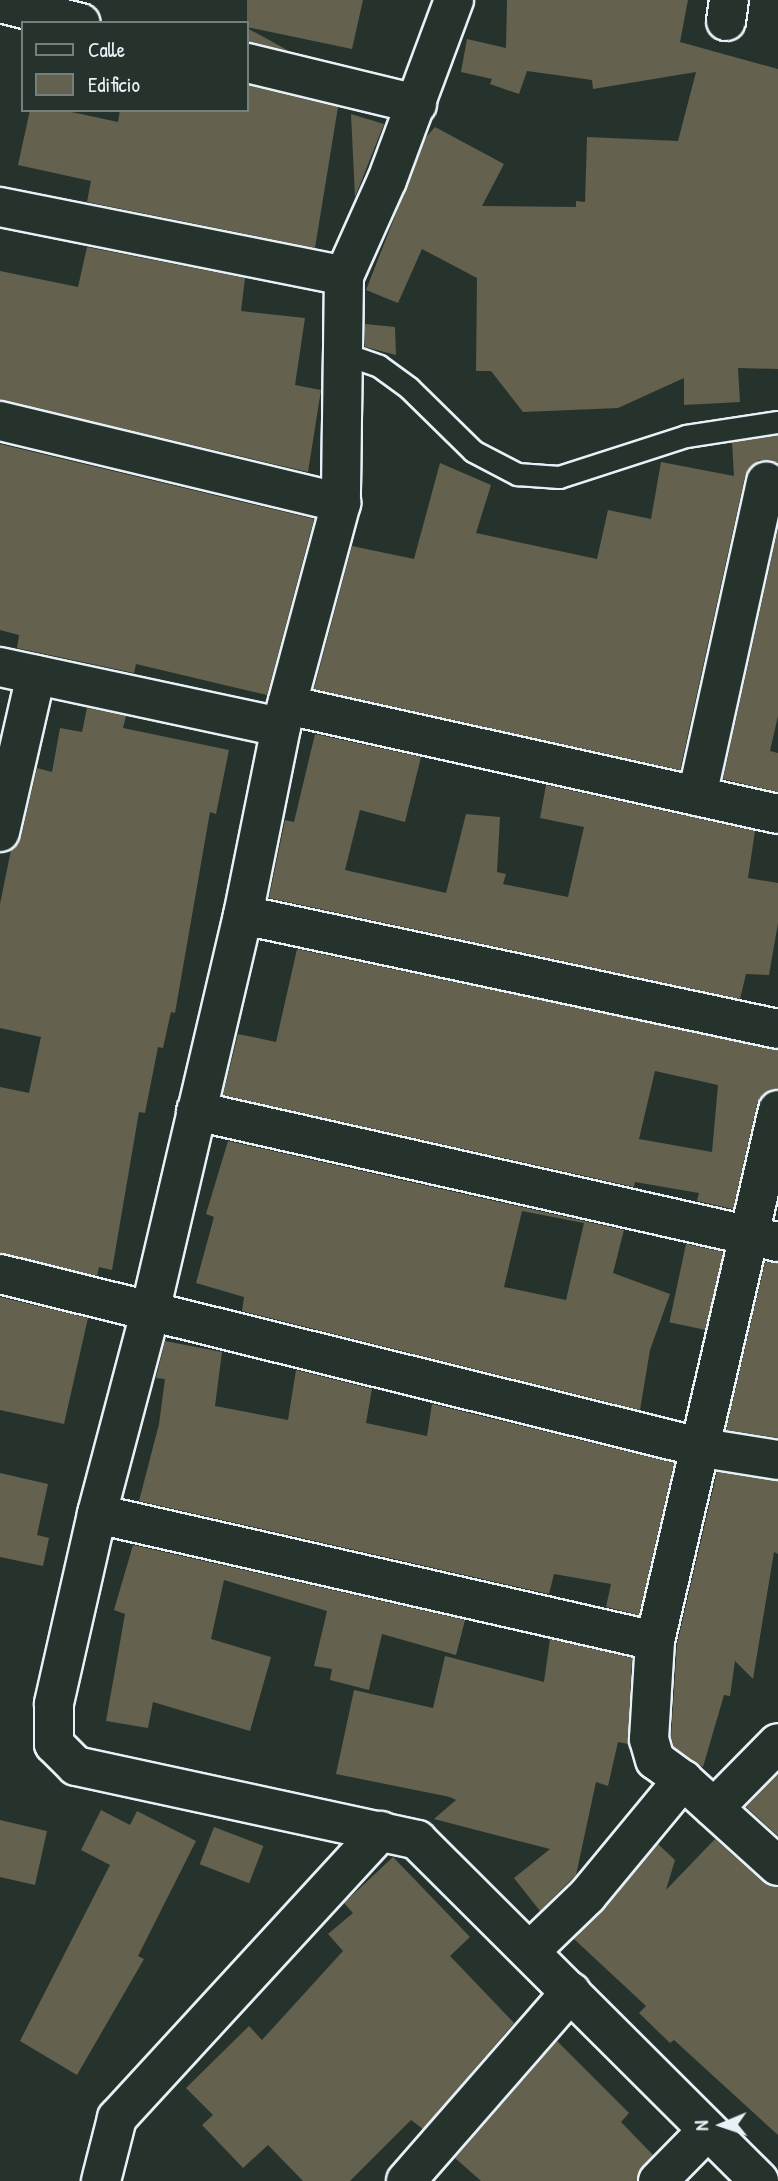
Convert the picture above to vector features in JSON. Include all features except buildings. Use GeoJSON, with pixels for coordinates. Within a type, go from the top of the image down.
{"type":"FeatureCollection","features":[{"type":"Feature","properties":{"kind":"street"},"geometry":{"type":"LineString","coordinates":[[454,0],[417,104],[344,276],[341,503],[284,716],[243,915],[195,1111],[150,1313],[97,1514],[54,1704],[54,1744],[76,1766],[417,1840],[531,1950],[759,2181]]}},
{"type":"Feature","properties":{"kind":"street"},"geometry":{"type":"LineString","coordinates":[[0,3],[73,21]]}},
{"type":"Feature","properties":{"kind":"street"},"geometry":{"type":"LineString","coordinates":[[248,63],[417,104]]}},
{"type":"Feature","properties":{"kind":"street"},"geometry":{"type":"LineString","coordinates":[[0,206],[344,276]]}},
{"type":"Feature","properties":{"kind":"street"},"geometry":{"type":"LineString","coordinates":[[0,421],[341,503]]}},
{"type":"Feature","properties":{"kind":"street"},"geometry":{"type":"LineString","coordinates":[[697,796],[766,481]]}},
{"type":"Feature","properties":{"kind":"street"},"geometry":{"type":"LineString","coordinates":[[0,667],[284,716],[778,814]]}},
{"type":"Feature","properties":{"kind":"street"},"geometry":{"type":"LineString","coordinates":[[0,832],[36,675]]}},
{"type":"Feature","properties":{"kind":"street"},"geometry":{"type":"LineString","coordinates":[[243,915],[778,1029]]}},
{"type":"Feature","properties":{"kind":"street"},"geometry":{"type":"LineString","coordinates":[[778,1110],[762,1239],[703,1448],[655,1641],[649,1739],[655,1760],[683,1780],[778,1866]]}},
{"type":"Feature","properties":{"kind":"street"},"geometry":{"type":"LineString","coordinates":[[195,1111],[762,1239]]}},
{"type":"Feature","properties":{"kind":"street"},"geometry":{"type":"LineString","coordinates":[[0,1274],[703,1448],[778,1460]]}},
{"type":"Feature","properties":{"kind":"street"},"geometry":{"type":"LineString","coordinates":[[97,1514],[655,1641]]}},
{"type":"Feature","properties":{"kind":"street"},"geometry":{"type":"LineString","coordinates":[[714,1808],[778,1744]]}},
{"type":"Feature","properties":{"kind":"street"},"geometry":{"type":"LineString","coordinates":[[531,1950],[587,1896],[683,1780]]}},
{"type":"Feature","properties":{"kind":"street"},"geometry":{"type":"LineString","coordinates":[[101,2181],[117,2118],[381,1831]]}},
{"type":"Feature","properties":{"kind":"street"},"geometry":{"type":"LineString","coordinates":[[406,2181],[571,1992]]}},
{"type":"Feature","properties":{"kind":"street"},"geometry":{"type":"LineString","coordinates":[[658,2181],[708,2130]]}},
{"type":"Feature","properties":{"kind":"lane"},"geometry":{"type":"LineString","coordinates":[[342,353],[379,366],[409,388],[473,451],[517,474],[559,477],[686,436],[778,422]]}}]}
